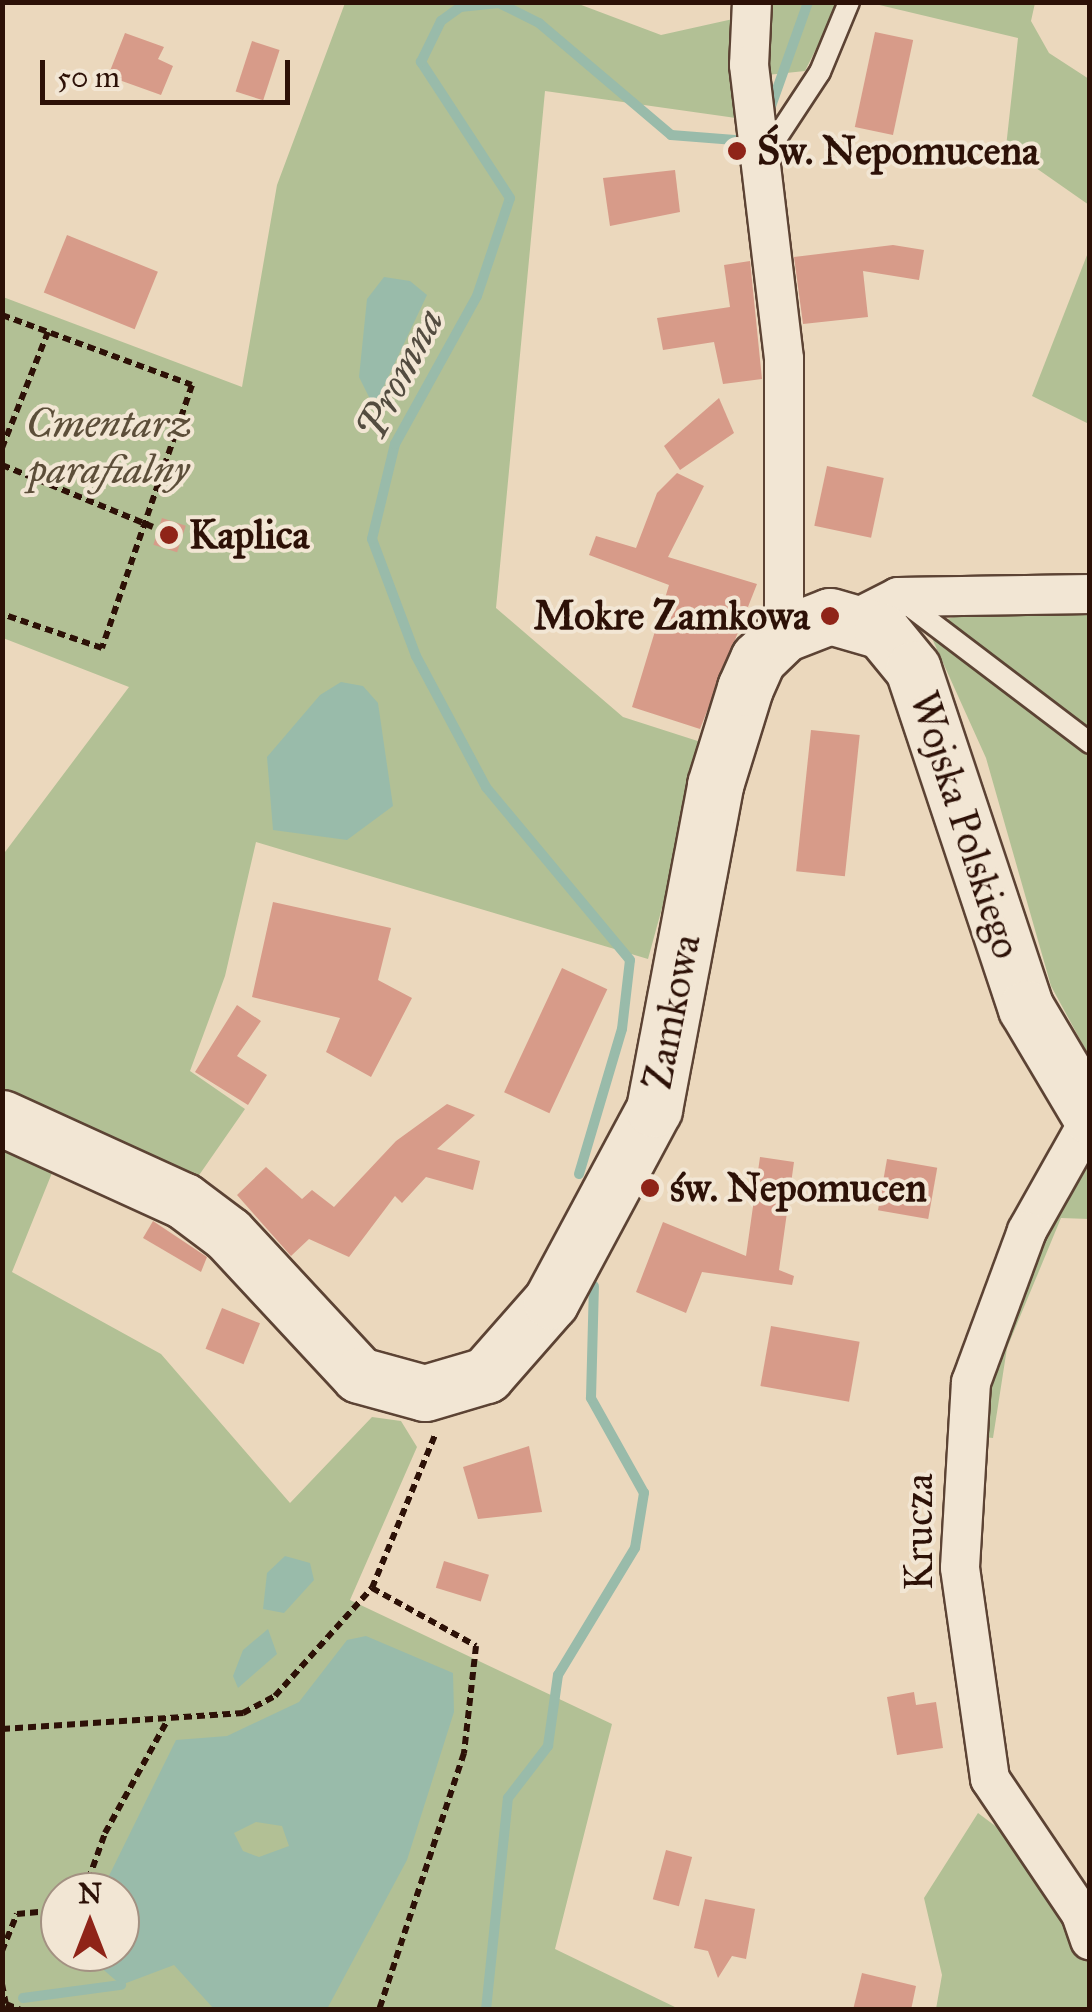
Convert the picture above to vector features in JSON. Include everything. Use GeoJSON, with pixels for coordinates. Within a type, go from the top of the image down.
{"type":"FeatureCollection","features":[{"type":"Feature","properties":{"kind":"street"},"geometry":{"type":"LineString","coordinates":[[752,2],[748,65],[784,359],[784,634],[830,616],[878,608],[1090,594]]}},
{"type":"Feature","properties":{"kind":"street","name":"Wojska Polskiego"},"geometry":{"type":"LineString","coordinates":[[878,608],[882,631],[913,669],[1026,1008],[1090,1118]]}},
{"type":"Feature","properties":{"kind":"street","name":"Zamkowa"},"geometry":{"type":"LineString","coordinates":[[2,1118],[184,1201],[228,1234],[359,1375],[394,1390],[454,1388],[514,1351],[551,1300],[654,1109],[714,785],[744,688],[784,634]]}},
{"type":"Feature","properties":{"kind":"street","name":"Krucza"},"geometry":{"type":"LineString","coordinates":[[1090,1118],[1027,1231],[972,1382],[960,1568],[990,1779],[1081,1914],[1090,1940]]}},
{"type":"Feature","properties":{"kind":"lane"},"geometry":{"type":"LineString","coordinates":[[762,160],[820,72],[848,2]]}},
{"type":"Feature","properties":{"kind":"lane"},"geometry":{"type":"LineString","coordinates":[[878,608],[1090,743]]}},
{"type":"Feature","properties":{"kind":"path"},"geometry":{"type":"LineString","coordinates":[[2,315],[192,385],[149,525],[102,648],[2,614]]}},
{"type":"Feature","properties":{"kind":"path"},"geometry":{"type":"LineString","coordinates":[[2,448],[48,332]]}},
{"type":"Feature","properties":{"kind":"path"},"geometry":{"type":"LineString","coordinates":[[2,464],[149,525]]}},
{"type":"Feature","properties":{"kind":"path"},"geometry":{"type":"LineString","coordinates":[[2,1728],[243,1713],[275,1696],[372,1588],[454,1388]]}},
{"type":"Feature","properties":{"kind":"path"},"geometry":{"type":"LineString","coordinates":[[372,1588],[476,1646],[464,1752],[379,2010]]}},
{"type":"Feature","properties":{"kind":"path"},"geometry":{"type":"LineString","coordinates":[[91,1872],[105,1833],[168,1720]]}},
{"type":"Feature","properties":{"kind":"path"},"geometry":{"type":"LineString","coordinates":[[2,1952],[17,1914],[40,1912]]}},
{"type":"Feature","properties":{"kind":"path"},"geometry":{"type":"LineString","coordinates":[[2,1984],[6,2004],[22,2010]]}},
{"type":"Feature","properties":{"kind":"green space","name":"Cmentarz parafialny"},"geometry":{"type":"Polygon","coordinates":[[[345,3],[576,3],[661,35],[742,17],[743,119],[545,91],[496,608],[623,717],[707,744],[648,959],[256,842],[225,976],[190,1071],[245,1109],[195,1181],[3,1088],[2,856],[129,687],[3,638],[3,297],[242,387],[277,185],[345,3]]]}},
{"type":"Feature","properties":{"kind":"green space"},"geometry":{"type":"Polygon","coordinates":[[[764,3],[839,3],[805,71],[767,75],[764,3]]]}},
{"type":"Feature","properties":{"kind":"green space"},"geometry":{"type":"Polygon","coordinates":[[[871,3],[1035,3],[1031,21],[1049,53],[1089,79],[1089,205],[1006,147],[1018,38],[871,3]]]}},
{"type":"Feature","properties":{"kind":"green space"},"geometry":{"type":"Polygon","coordinates":[[[1089,250],[1089,424],[1032,396],[1089,250]]]}},
{"type":"Feature","properties":{"kind":"green space"},"geometry":{"type":"Polygon","coordinates":[[[1089,607],[1089,1056],[1051,986],[986,758],[926,625],[961,615],[1089,607]]]}},
{"type":"Feature","properties":{"kind":"green space"},"geometry":{"type":"Polygon","coordinates":[[[2,1143],[54,1168],[12,1272],[161,1354],[290,1503],[372,1417],[401,1421],[417,1447],[350,1600],[612,1724],[555,1949],[679,2009],[3,2009],[2,1143]]]}},
{"type":"Feature","properties":{"kind":"green space"},"geometry":{"type":"Polygon","coordinates":[[[1089,1167],[1089,1219],[1061,1218],[1007,1348],[993,1438],[974,1436],[984,1364],[1056,1195],[1089,1167]]]}},
{"type":"Feature","properties":{"kind":"green space"},"geometry":{"type":"Polygon","coordinates":[[[978,1813],[1089,1896],[1089,2009],[936,2009],[942,1975],[924,1898],[978,1813]]]}},
{"type":"Feature","properties":{"kind":"shaded area"},"geometry":{"type":"Polygon","coordinates":[[[384,277],[410,281],[427,295],[374,407],[359,377],[367,299],[384,277]]]}},
{"type":"Feature","properties":{"kind":"shaded area"},"geometry":{"type":"Polygon","coordinates":[[[341,682],[363,686],[378,703],[393,806],[347,840],[273,830],[267,757],[320,695],[341,682]]]}},
{"type":"Feature","properties":{"kind":"shaded area"},"geometry":{"type":"Polygon","coordinates":[[[285,1556],[310,1563],[314,1580],[284,1613],[263,1609],[267,1573],[285,1556]]]}},
{"type":"Feature","properties":{"kind":"shaded area"},"geometry":{"type":"Polygon","coordinates":[[[268,1629],[277,1654],[238,1688],[233,1676],[243,1650],[268,1629]]]}},
{"type":"Feature","properties":{"kind":"shaded area"},"geometry":{"type":"Polygon","coordinates":[[[366,1636],[453,1673],[454,1712],[407,1860],[327,2009],[214,2009],[174,1965],[121,1985],[106,1972],[140,1972],[140,1872],[111,1872],[176,1740],[227,1736],[299,1702],[347,1640],[366,1636]],[[256,1822],[234,1833],[243,1851],[259,1857],[289,1846],[282,1826],[256,1822]]]}},
{"type":"Feature","properties":{"kind":"building"},"geometry":{"type":"Polygon","coordinates":[[[875,32],[913,40],[893,135],[855,127],[875,32]]]}},
{"type":"Feature","properties":{"kind":"building"},"geometry":{"type":"Polygon","coordinates":[[[125,33],[164,47],[158,59],[173,66],[161,95],[108,76],[125,33]]]}},
{"type":"Feature","properties":{"kind":"building"},"geometry":{"type":"Polygon","coordinates":[[[252,41],[280,50],[263,100],[236,91],[252,41]]]}},
{"type":"Feature","properties":{"kind":"building"},"geometry":{"type":"Polygon","coordinates":[[[675,170],[680,212],[610,226],[603,178],[675,170]]]}},
{"type":"Feature","properties":{"kind":"building"},"geometry":{"type":"Polygon","coordinates":[[[67,235],[158,272],[135,329],[44,292],[67,235]]]}},
{"type":"Feature","properties":{"kind":"building"},"geometry":{"type":"Polygon","coordinates":[[[893,245],[924,250],[919,280],[863,271],[868,317],[803,324],[794,257],[893,245]]]}},
{"type":"Feature","properties":{"kind":"building"},"geometry":{"type":"Polygon","coordinates":[[[750,261],[762,379],[723,384],[714,342],[663,350],[657,318],[730,307],[724,265],[750,261]]]}},
{"type":"Feature","properties":{"kind":"building"},"geometry":{"type":"Polygon","coordinates":[[[719,398],[734,433],[680,470],[664,446],[719,398]]]}},
{"type":"Feature","properties":{"kind":"building"},"geometry":{"type":"Polygon","coordinates":[[[827,466],[884,478],[871,538],[814,526],[827,466]]]}},
{"type":"Feature","properties":{"kind":"building"},"geometry":{"type":"Polygon","coordinates":[[[677,473],[704,486],[668,557],[757,584],[700,729],[632,707],[669,585],[589,555],[596,536],[636,548],[657,493],[677,473]]]}},
{"type":"Feature","properties":{"kind":"building","name":"Kaplica"},"geometry":{"type":"Polygon","coordinates":[[[162,518],[186,526],[177,552],[153,545],[162,518]]]}},
{"type":"Feature","properties":{"kind":"building"},"geometry":{"type":"Polygon","coordinates":[[[811,730],[860,735],[845,876],[796,871],[811,730]]]}},
{"type":"Feature","properties":{"kind":"building"},"geometry":{"type":"Polygon","coordinates":[[[273,902],[391,928],[378,980],[412,998],[371,1077],[326,1052],[340,1018],[252,997],[273,902]]]}},
{"type":"Feature","properties":{"kind":"building"},"geometry":{"type":"Polygon","coordinates":[[[562,968],[607,989],[549,1113],[504,1092],[562,968]]]}},
{"type":"Feature","properties":{"kind":"building"},"geometry":{"type":"Polygon","coordinates":[[[237,1005],[261,1021],[237,1056],[267,1075],[248,1105],[195,1072],[237,1005]]]}},
{"type":"Feature","properties":{"kind":"building"},"geometry":{"type":"Polygon","coordinates":[[[447,1104],[475,1115],[437,1149],[480,1161],[473,1190],[426,1177],[402,1203],[395,1196],[349,1257],[309,1239],[291,1256],[237,1195],[266,1167],[302,1199],[312,1190],[334,1207],[396,1141],[447,1104]]]}},
{"type":"Feature","properties":{"kind":"building"},"geometry":{"type":"Polygon","coordinates":[[[760,1157],[794,1162],[779,1270],[794,1276],[792,1285],[702,1272],[686,1313],[636,1292],[663,1222],[746,1256],[760,1157]]]}},
{"type":"Feature","properties":{"kind":"building"},"geometry":{"type":"Polygon","coordinates":[[[887,1159],[937,1168],[928,1219],[878,1210],[887,1159]]]}},
{"type":"Feature","properties":{"kind":"building"},"geometry":{"type":"Polygon","coordinates":[[[153,1221],[207,1257],[201,1272],[143,1238],[153,1221]]]}},
{"type":"Feature","properties":{"kind":"building"},"geometry":{"type":"Polygon","coordinates":[[[222,1308],[260,1323],[244,1364],[206,1349],[222,1308]]]}},
{"type":"Feature","properties":{"kind":"building"},"geometry":{"type":"Polygon","coordinates":[[[771,1326],[860,1342],[849,1402],[760,1386],[771,1326]]]}},
{"type":"Feature","properties":{"kind":"building"},"geometry":{"type":"Polygon","coordinates":[[[529,1446],[542,1512],[478,1519],[463,1467],[529,1446]]]}},
{"type":"Feature","properties":{"kind":"building"},"geometry":{"type":"Polygon","coordinates":[[[444,1561],[489,1575],[481,1602],[436,1588],[444,1561]]]}},
{"type":"Feature","properties":{"kind":"building"},"geometry":{"type":"Polygon","coordinates":[[[914,1692],[916,1705],[936,1702],[943,1748],[897,1755],[887,1697],[914,1692]]]}},
{"type":"Feature","properties":{"kind":"building"},"geometry":{"type":"Polygon","coordinates":[[[666,1850],[692,1857],[679,1906],[653,1899],[666,1850]]]}},
{"type":"Feature","properties":{"kind":"building"},"geometry":{"type":"Polygon","coordinates":[[[705,1899],[755,1909],[746,1959],[732,1956],[718,1978],[708,1951],[694,1948],[705,1899]]]}},
{"type":"Feature","properties":{"kind":"building"},"geometry":{"type":"Polygon","coordinates":[[[862,1973],[916,1986],[911,2010],[853,2010],[862,1973]]]}},
{"type":"Feature","properties":{"kind":"waterway","name":"Promna"},"geometry":{"type":"LineString","coordinates":[[770,109],[808,2]]}},
{"type":"Feature","properties":{"kind":"waterway","name":"Promna"},"geometry":{"type":"LineString","coordinates":[[579,1174],[622,1029],[630,960],[486,787],[416,656],[372,539],[395,444],[477,296],[510,198],[421,62],[441,21],[460,7],[499,3],[539,23],[671,135],[735,140]]}},
{"type":"Feature","properties":{"kind":"waterway"},"geometry":{"type":"LineString","coordinates":[[486,2010],[508,1798],[548,1746],[558,1675],[635,1548],[644,1493],[591,1398],[594,1286]]}},
{"type":"Feature","properties":{"kind":"waterway"},"geometry":{"type":"LineString","coordinates":[[23,1998],[121,1985]]}},
{"type":"Feature","properties":{"kind":"place","name":"Św. Nepomucena"},"geometry":{"type":"Point","coordinates":[737,151]}},
{"type":"Feature","properties":{"kind":"place","name":"Kaplica"},"geometry":{"type":"Point","coordinates":[169,535]}},
{"type":"Feature","properties":{"kind":"place","name":"Mokre Zamkowa"},"geometry":{"type":"Point","coordinates":[830,616]}},
{"type":"Feature","properties":{"kind":"place","name":"św. Nepomucen"},"geometry":{"type":"Point","coordinates":[650,1188]}}]}
